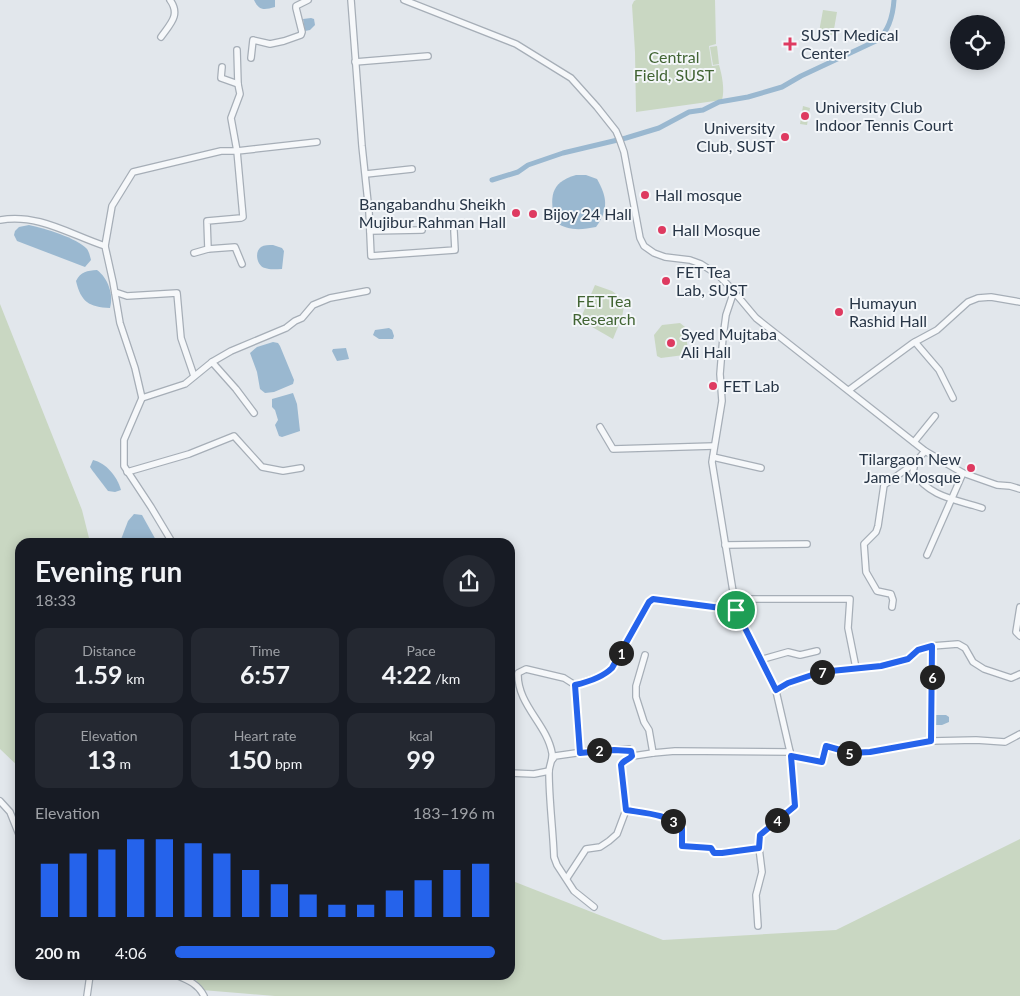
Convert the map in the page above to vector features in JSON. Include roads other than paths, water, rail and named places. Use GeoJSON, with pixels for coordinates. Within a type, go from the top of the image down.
{"type":"FeatureCollection","features":[{"type":"Feature","properties":{"kind":"street"},"geometry":{"type":"LineString","coordinates":[[161,37],[175,13],[175,7],[170,0]]}},
{"type":"Feature","properties":{"kind":"street"},"geometry":{"type":"LineString","coordinates":[[251,58],[253,40],[270,44],[301,35],[296,6],[308,0]]}},
{"type":"Feature","properties":{"kind":"street"},"geometry":{"type":"LineString","coordinates":[[351,0],[371,256],[455,250],[454,231]]}},
{"type":"Feature","properties":{"kind":"street"},"geometry":{"type":"LineString","coordinates":[[404,0],[516,44],[571,78],[616,131],[624,152],[639,233],[644,246],[650,251],[659,255],[690,260],[701,264],[718,275],[756,318],[926,451],[963,473],[998,485],[1020,489]]}},
{"type":"Feature","properties":{"kind":"street"},"geometry":{"type":"LineString","coordinates":[[208,249],[207,221],[241,218],[243,216],[237,151],[231,118],[240,94],[238,84],[238,50]]}},
{"type":"Feature","properties":{"kind":"street"},"geometry":{"type":"LineString","coordinates":[[356,62],[428,56]]}},
{"type":"Feature","properties":{"kind":"street"},"geometry":{"type":"LineString","coordinates":[[222,67],[221,78],[238,84]]}},
{"type":"Feature","properties":{"kind":"street"},"geometry":{"type":"LineString","coordinates":[[170,538],[124,466],[124,440],[142,398],[136,368],[120,323],[105,246],[112,206],[133,172],[221,151],[317,142]]}},
{"type":"Feature","properties":{"kind":"street"},"geometry":{"type":"LineString","coordinates":[[366,174],[412,169]]}},
{"type":"Feature","properties":{"kind":"street"},"geometry":{"type":"LineString","coordinates":[[0,220],[33,220],[46,223],[105,246]]}},
{"type":"Feature","properties":{"kind":"street"},"geometry":{"type":"LineString","coordinates":[[370,231],[422,230]]}},
{"type":"Feature","properties":{"kind":"street"},"geometry":{"type":"LineString","coordinates":[[194,254],[208,249],[235,247],[242,264]]}},
{"type":"Feature","properties":{"kind":"street"},"geometry":{"type":"LineString","coordinates":[[142,398],[185,384],[212,362],[231,351],[286,328],[295,320],[302,318],[313,305],[330,298],[367,290]]}},
{"type":"Feature","properties":{"kind":"street"},"geometry":{"type":"LineString","coordinates":[[734,291],[726,315],[723,337],[720,374],[722,401],[713,458],[736,610],[776,690],[791,754],[795,806],[760,835],[759,848],[762,872],[756,895],[758,926]]}},
{"type":"Feature","properties":{"kind":"street"},"geometry":{"type":"LineString","coordinates":[[115,292],[127,296],[177,293],[181,338],[194,376]]}},
{"type":"Feature","properties":{"kind":"street"},"geometry":{"type":"LineString","coordinates":[[848,390],[915,342],[937,330],[961,307],[978,298],[991,297],[1020,302]]}},
{"type":"Feature","properties":{"kind":"street"},"geometry":{"type":"LineString","coordinates":[[915,342],[939,370],[953,398]]}},
{"type":"Feature","properties":{"kind":"street"},"geometry":{"type":"LineString","coordinates":[[212,362],[254,413]]}},
{"type":"Feature","properties":{"kind":"street"},"geometry":{"type":"LineString","coordinates":[[914,442],[935,416]]}},
{"type":"Feature","properties":{"kind":"street"},"geometry":{"type":"LineString","coordinates":[[600,427],[613,449],[714,446]]}},
{"type":"Feature","properties":{"kind":"street"},"geometry":{"type":"LineString","coordinates":[[127,472],[189,454],[234,436],[262,467],[283,470],[301,468]]}},
{"type":"Feature","properties":{"kind":"street"},"geometry":{"type":"LineString","coordinates":[[892,607],[893,600],[891,594],[878,591],[866,572],[864,544],[876,532],[884,485],[915,463],[926,451]]}},
{"type":"Feature","properties":{"kind":"street"},"geometry":{"type":"LineString","coordinates":[[713,458],[761,468]]}},
{"type":"Feature","properties":{"kind":"street"},"geometry":{"type":"LineString","coordinates":[[915,463],[914,472],[918,478],[936,494],[982,508]]}},
{"type":"Feature","properties":{"kind":"street"},"geometry":{"type":"LineString","coordinates":[[927,555],[963,473]]}},
{"type":"Feature","properties":{"kind":"street"},"geometry":{"type":"LineString","coordinates":[[725,545],[807,544]]}},
{"type":"Feature","properties":{"kind":"street"},"geometry":{"type":"LineString","coordinates":[[575,685],[608,672],[612,668],[649,602],[653,599],[736,610]]}},
{"type":"Feature","properties":{"kind":"street"},"geometry":{"type":"LineString","coordinates":[[734,599],[850,599],[848,628],[856,668]]}},
{"type":"Feature","properties":{"kind":"street"},"geometry":{"type":"LineString","coordinates":[[1020,607],[1016,632],[1020,636]]}},
{"type":"Feature","properties":{"kind":"street"},"geometry":{"type":"LineString","coordinates":[[776,690],[788,683],[821,672],[881,666],[908,659],[918,650],[932,646],[958,644],[965,648],[973,662],[984,669],[1011,678],[1020,674]]}},
{"type":"Feature","properties":{"kind":"street"},"geometry":{"type":"LineString","coordinates":[[931,741],[932,646]]}},
{"type":"Feature","properties":{"kind":"street"},"geometry":{"type":"LineString","coordinates":[[760,660],[788,652],[800,655],[817,651]]}},
{"type":"Feature","properties":{"kind":"street"},"geometry":{"type":"LineString","coordinates":[[645,654],[636,686],[636,697],[644,722],[649,730],[653,753]]}},
{"type":"Feature","properties":{"kind":"street"},"geometry":{"type":"LineString","coordinates":[[575,685],[564,678],[526,669],[518,673],[520,692],[552,754],[549,771],[554,857],[574,891],[594,907]]}},
{"type":"Feature","properties":{"kind":"street"},"geometry":{"type":"LineString","coordinates":[[575,685],[580,753]]}},
{"type":"Feature","properties":{"kind":"street"},"geometry":{"type":"LineString","coordinates":[[567,878],[586,849],[609,842],[617,834],[626,810],[621,765],[632,756],[675,751],[791,754],[822,762],[826,746],[851,753],[870,752],[931,741],[976,740],[1005,742],[1020,734]]}},
{"type":"Feature","properties":{"kind":"street"},"geometry":{"type":"LineString","coordinates":[[550,762],[555,756],[597,750],[629,750],[632,756]]}},
{"type":"Feature","properties":{"kind":"street"},"geometry":{"type":"LineString","coordinates":[[515,773],[534,774],[549,771]]}},
{"type":"Feature","properties":{"kind":"street"},"geometry":{"type":"LineString","coordinates":[[0,801],[10,812],[15,824]]}},
{"type":"Feature","properties":{"kind":"street"},"geometry":{"type":"LineString","coordinates":[[626,810],[668,818],[677,823],[682,828],[682,846],[711,848],[714,853],[759,848]]}},
{"type":"Feature","properties":{"kind":"street"},"geometry":{"type":"LineString","coordinates":[[87,996],[89,980]]}},
{"type":"Feature","properties":{"kind":"street"},"geometry":{"type":"LineString","coordinates":[[189,980],[201,990],[204,996]]}},
{"type":"Feature","properties":{"kind":"water"},"geometry":{"type":"Polygon","coordinates":[[[254,0],[275,0],[275,7],[262,9],[254,0]]]}},
{"type":"Feature","properties":{"kind":"water"},"geometry":{"type":"Polygon","coordinates":[[[303,19],[314,19],[315,25],[310,30],[305,31],[303,19]]]}},
{"type":"Feature","properties":{"kind":"water"},"geometry":{"type":"Polygon","coordinates":[[[576,175],[586,175],[597,179],[605,197],[605,209],[596,227],[575,229],[555,222],[552,199],[556,187],[567,178],[576,175]]]}},
{"type":"Feature","properties":{"kind":"water"},"geometry":{"type":"Polygon","coordinates":[[[29,225],[76,241],[87,249],[91,260],[85,267],[17,241],[14,235],[15,231],[19,227],[29,225]]]}},
{"type":"Feature","properties":{"kind":"water"},"geometry":{"type":"Polygon","coordinates":[[[273,245],[282,248],[284,251],[282,269],[267,269],[258,262],[257,255],[259,249],[264,246],[273,245]]]}},
{"type":"Feature","properties":{"kind":"water"},"geometry":{"type":"Polygon","coordinates":[[[97,270],[104,277],[111,292],[110,308],[91,305],[80,294],[76,281],[80,275],[87,271],[97,270]]]}},
{"type":"Feature","properties":{"kind":"water"},"geometry":{"type":"Polygon","coordinates":[[[389,328],[392,330],[393,339],[379,339],[373,335],[375,330],[389,328]]]}},
{"type":"Feature","properties":{"kind":"water"},"geometry":{"type":"Polygon","coordinates":[[[273,342],[278,343],[280,346],[294,380],[293,384],[274,392],[265,393],[260,389],[257,372],[250,353],[257,347],[273,342]]]}},
{"type":"Feature","properties":{"kind":"water"},"geometry":{"type":"Polygon","coordinates":[[[346,348],[349,359],[337,361],[332,351],[333,349],[346,348]]]}},
{"type":"Feature","properties":{"kind":"water"},"geometry":{"type":"Polygon","coordinates":[[[293,393],[297,404],[300,431],[282,437],[279,436],[275,425],[278,420],[272,407],[272,399],[293,393]]]}},
{"type":"Feature","properties":{"kind":"water"},"geometry":{"type":"Polygon","coordinates":[[[93,460],[102,464],[110,471],[117,480],[121,490],[115,492],[108,491],[90,467],[93,460]]]}},
{"type":"Feature","properties":{"kind":"water"},"geometry":{"type":"Polygon","coordinates":[[[134,514],[142,515],[155,538],[122,538],[128,521],[134,514]]]}},
{"type":"Feature","properties":{"kind":"water"},"geometry":{"type":"Polygon","coordinates":[[[935,715],[946,715],[949,717],[949,722],[935,725],[933,717],[935,715]]]}},
{"type":"Feature","properties":{"kind":"waterway"},"geometry":{"type":"LineString","coordinates":[[492,180],[518,172],[528,165],[563,153],[659,128],[689,112],[703,110],[719,102],[748,97],[782,87],[801,76],[878,40],[890,22],[894,0]]}},
{"type":"Feature","properties":{"kind":"place","name":"SUST Medical Center"},"geometry":{"type":"Point","coordinates":[790,44]}},
{"type":"Feature","properties":{"kind":"place","name":"University Club Indoor Tennis Court"},"geometry":{"type":"Point","coordinates":[805,116]}},
{"type":"Feature","properties":{"kind":"place","name":"University Club, SUST"},"geometry":{"type":"Point","coordinates":[785,137]}},
{"type":"Feature","properties":{"kind":"place","name":"Hall mosque"},"geometry":{"type":"Point","coordinates":[645,195]}},
{"type":"Feature","properties":{"kind":"place","name":"Bangabandhu Sheikh Mujibur Rahman Hall"},"geometry":{"type":"Point","coordinates":[516,213]}},
{"type":"Feature","properties":{"kind":"place","name":"Bijoy 24 Hall"},"geometry":{"type":"Point","coordinates":[533,214]}},
{"type":"Feature","properties":{"kind":"place","name":"Hall Mosque"},"geometry":{"type":"Point","coordinates":[662,230]}},
{"type":"Feature","properties":{"kind":"place","name":"FET Tea Lab, SUST"},"geometry":{"type":"Point","coordinates":[666,281]}},
{"type":"Feature","properties":{"kind":"place","name":"Humayun Rashid Hall"},"geometry":{"type":"Point","coordinates":[839,312]}},
{"type":"Feature","properties":{"kind":"place","name":"Syed Mujtaba Ali Hall"},"geometry":{"type":"Point","coordinates":[671,343]}},
{"type":"Feature","properties":{"kind":"place","name":"FET Lab"},"geometry":{"type":"Point","coordinates":[713,386]}},
{"type":"Feature","properties":{"kind":"place","name":"Tilargaon New Jame Mosque"},"geometry":{"type":"Point","coordinates":[971,468]}},
{"type":"Feature","properties":{"kind":"park label","name":"Central Field, SUST"},"geometry":{"type":"Point","coordinates":[674,66]}},
{"type":"Feature","properties":{"kind":"park label","name":"FET Tea Research"},"geometry":{"type":"Point","coordinates":[604,310]}}]}
